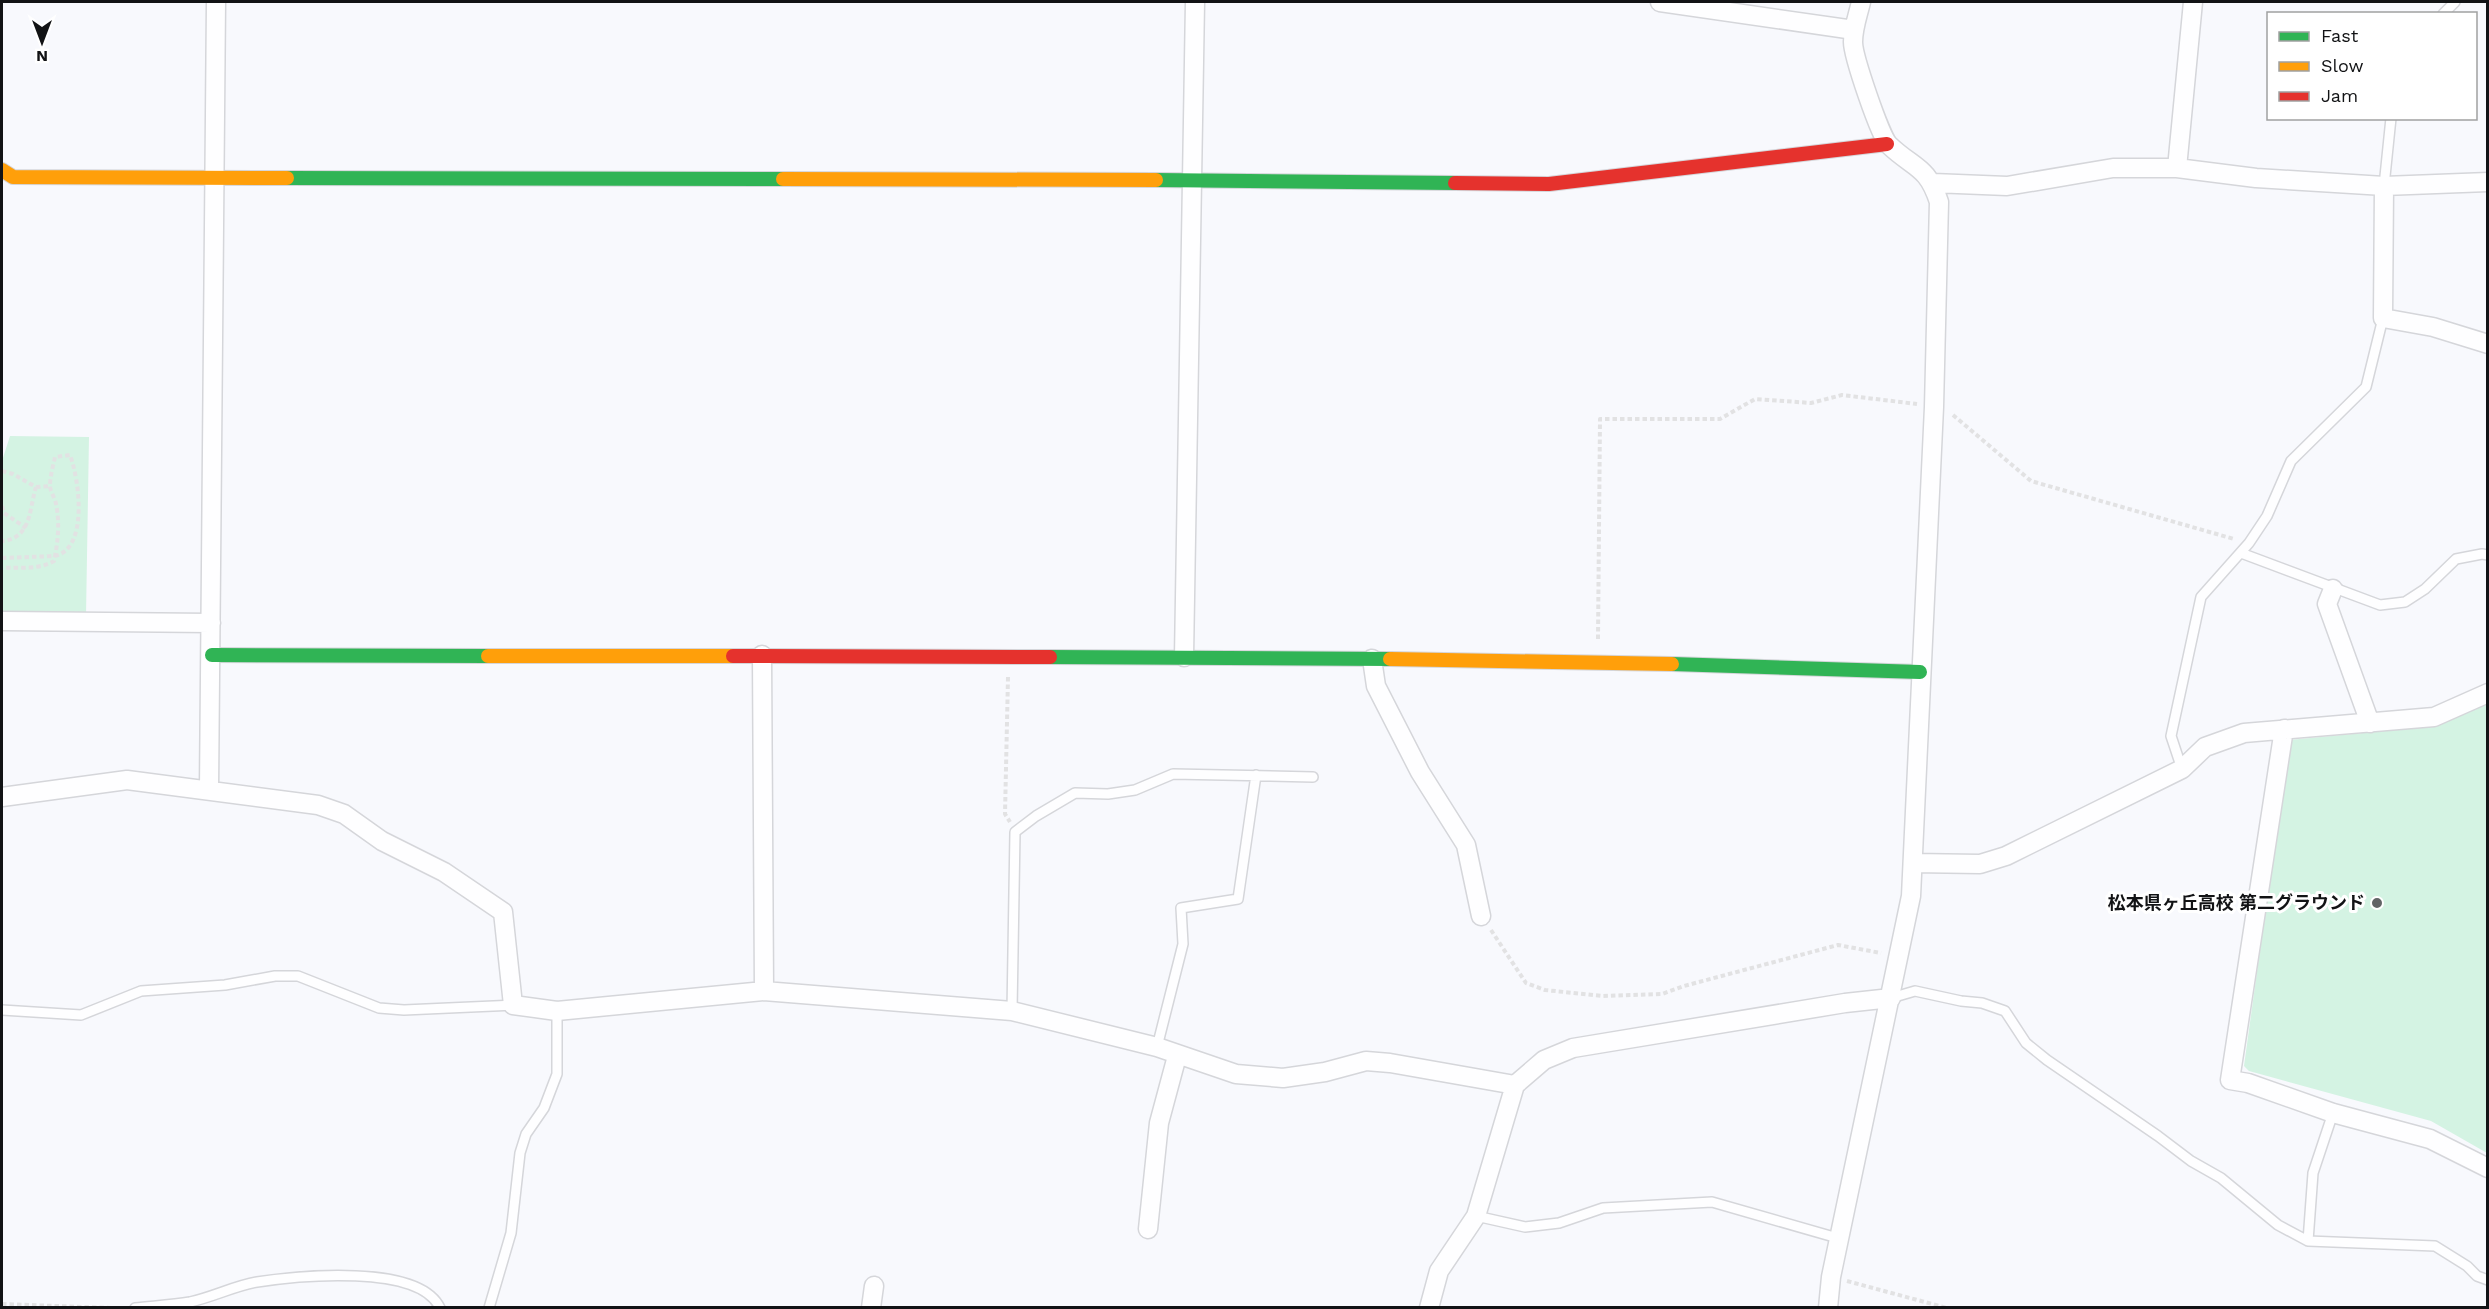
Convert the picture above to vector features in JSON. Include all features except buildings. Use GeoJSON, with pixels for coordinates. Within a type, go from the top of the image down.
{"type":"FeatureCollection","features":[{"type":"Feature","properties":{"kind":"street"},"geometry":{"type":"LineString","coordinates":[[209,790],[212,655],[216,2]]}},
{"type":"Feature","properties":{"kind":"street"},"geometry":{"type":"LineString","coordinates":[[1184,657],[1195,2]]}},
{"type":"Feature","properties":{"kind":"street"},"geometry":{"type":"LineString","coordinates":[[1660,2],[1854,30]]}},
{"type":"Feature","properties":{"kind":"street"},"geometry":{"type":"LineString","coordinates":[[1828,1308],[1831,1277],[1841,1239],[1911,896],[1934,406],[1939,202],[1933,183],[1923,170],[1887,144],[1878,125],[1853,45],[1861,2]]}},
{"type":"Feature","properties":{"kind":"street"},"geometry":{"type":"LineString","coordinates":[[2177,168],[2193,2]]}},
{"type":"Feature","properties":{"kind":"street"},"geometry":{"type":"LineString","coordinates":[[2,170],[13,177],[214,179],[1193,180],[1549,184],[1887,144]]}},
{"type":"Feature","properties":{"kind":"street"},"geometry":{"type":"LineString","coordinates":[[1933,183],[2007,186],[2113,168],[2177,168],[2256,178],[2384,186],[2487,182]]}},
{"type":"Feature","properties":{"kind":"street"},"geometry":{"type":"LineString","coordinates":[[2384,186],[2384,318],[2433,327],[2487,344]]}},
{"type":"Feature","properties":{"kind":"street"},"geometry":{"type":"LineString","coordinates":[[2333,589],[2327,604],[2370,723]]}},
{"type":"Feature","properties":{"kind":"street"},"geometry":{"type":"LineString","coordinates":[[2,621],[211,623]]}},
{"type":"Feature","properties":{"kind":"street"},"geometry":{"type":"LineString","coordinates":[[212,655],[1184,657],[1598,662],[1920,672]]}},
{"type":"Feature","properties":{"kind":"street"},"geometry":{"type":"LineString","coordinates":[[762,655],[764,991]]}},
{"type":"Feature","properties":{"kind":"street"},"geometry":{"type":"LineString","coordinates":[[1372,659],[1376,686],[1420,772],[1466,845],[1481,916]]}},
{"type":"Feature","properties":{"kind":"street"},"geometry":{"type":"LineString","coordinates":[[1913,863],[1980,864],[2006,856],[2182,769],[2205,747],[2244,733],[2434,717],[2487,693]]}},
{"type":"Feature","properties":{"kind":"street"},"geometry":{"type":"LineString","coordinates":[[2284,729],[2230,1080],[2247,1083],[2333,1113],[2430,1139],[2487,1168]]}},
{"type":"Feature","properties":{"kind":"street"},"geometry":{"type":"LineString","coordinates":[[2,797],[127,780],[318,805],[344,814],[382,841],[444,872],[503,912],[513,1005],[557,1011],[764,991],[1012,1011],[1157,1047],[1177,1056],[1236,1074],[1283,1078],[1325,1072],[1366,1062],[1390,1063],[1515,1085]]}},
{"type":"Feature","properties":{"kind":"street"},"geometry":{"type":"LineString","coordinates":[[1429,1308],[1439,1271],[1476,1216],[1515,1085],[1544,1060],[1573,1048],[1845,1003],[1891,998]]}},
{"type":"Feature","properties":{"kind":"street"},"geometry":{"type":"LineString","coordinates":[[1148,1229],[1159,1123],[1177,1056]]}},
{"type":"Feature","properties":{"kind":"street"},"geometry":{"type":"LineString","coordinates":[[871,1308],[874,1286]]}},
{"type":"Feature","properties":{"kind":"lane"},"geometry":{"type":"LineString","coordinates":[[2384,186],[2391,120]]}},
{"type":"Feature","properties":{"kind":"lane"},"geometry":{"type":"LineString","coordinates":[[2182,769],[2171,736],[2201,597],[2241,553],[2267,516],[2291,460],[2366,387],[2384,318]]}},
{"type":"Feature","properties":{"kind":"lane"},"geometry":{"type":"LineString","coordinates":[[2241,553],[2380,605],[2405,602],[2425,589],[2456,559],[2487,555]]}},
{"type":"Feature","properties":{"kind":"lane"},"geometry":{"type":"LineString","coordinates":[[1012,1011],[1015,832],[1035,816],[1075,793],[1108,794],[1135,790],[1173,774],[1312,777]]}},
{"type":"Feature","properties":{"kind":"lane"},"geometry":{"type":"LineString","coordinates":[[1157,1047],[1183,944],[1181,908],[1238,899],[1256,775]]}},
{"type":"Feature","properties":{"kind":"lane"},"geometry":{"type":"LineString","coordinates":[[2,1010],[81,1015],[141,990],[225,985],[275,976],[298,976],[379,1008],[404,1010],[513,1005]]}},
{"type":"Feature","properties":{"kind":"lane"},"geometry":{"type":"LineString","coordinates":[[1891,998],[1915,991],[2006,1011],[2026,1043],[2047,1060],[2191,1161],[2221,1178],[2278,1225],[2308,1241],[2435,1246],[2467,1266],[2477,1276],[2487,1280]]}},
{"type":"Feature","properties":{"kind":"lane"},"geometry":{"type":"LineString","coordinates":[[489,1308],[511,1233],[520,1153],[526,1134],[544,1108],[557,1074],[557,1011]]}},
{"type":"Feature","properties":{"kind":"lane"},"geometry":{"type":"LineString","coordinates":[[2308,1241],[2313,1173],[2333,1113]]}},
{"type":"Feature","properties":{"kind":"lane"},"geometry":{"type":"LineString","coordinates":[[1476,1216],[1525,1227],[1559,1223],[1603,1208],[1712,1202],[1841,1239]]}},
{"type":"Feature","properties":{"kind":"lane"},"geometry":{"type":"LineString","coordinates":[[135,1308],[190,1302],[255,1282],[353,1274],[398,1280],[431,1296],[440,1308]]}},
{"type":"Feature","properties":{"kind":"path"},"geometry":{"type":"LineString","coordinates":[[1598,662],[1600,419],[1720,419],[1755,399],[1811,403],[1842,394],[1934,406],[1952,415],[2031,482],[2249,543]]}},
{"type":"Feature","properties":{"kind":"path"},"geometry":{"type":"LineString","coordinates":[[2,558],[32,559],[55,556],[63,554],[70,548],[76,535],[77,483],[75,467],[70,455],[55,457],[50,486],[56,503],[58,519],[59,538],[55,556],[54,561],[47,565],[2,568]]}},
{"type":"Feature","properties":{"kind":"path"},"geometry":{"type":"LineString","coordinates":[[2,471],[13,474],[36,487],[50,486]]}},
{"type":"Feature","properties":{"kind":"path"},"geometry":{"type":"LineString","coordinates":[[2,541],[9,540],[26,528],[36,487]]}},
{"type":"Feature","properties":{"kind":"path"},"geometry":{"type":"LineString","coordinates":[[2,506],[3,514],[26,528]]}},
{"type":"Feature","properties":{"kind":"path"},"geometry":{"type":"LineString","coordinates":[[1008,656],[1005,814],[1015,832]]}},
{"type":"Feature","properties":{"kind":"path"},"geometry":{"type":"LineString","coordinates":[[1481,916],[1526,982],[1545,990],[1603,996],[1662,994],[1684,986],[1838,945],[1899,956]]}},
{"type":"Feature","properties":{"kind":"path"},"geometry":{"type":"LineString","coordinates":[[1831,1277],[1947,1308]]}},
{"type":"Feature","properties":{"kind":"path"},"geometry":{"type":"LineString","coordinates":[[2,1304],[111,1308]]}},
{"type":"Feature","properties":{"kind":"green space"},"geometry":{"type":"Polygon","coordinates":[[[10,436],[89,437],[86,616],[2,616],[2,461],[10,436]]]}},
{"type":"Feature","properties":{"kind":"green space","name":"松本県ヶ丘高校 第二グラウンド"},"geometry":{"type":"Polygon","coordinates":[[[2487,701],[2487,1153],[2431,1121],[2249,1071],[2244,1066],[2289,740],[2416,728],[2487,701]]]}},
{"type":"Feature","properties":{"kind":"traffic: fast"},"geometry":{"type":"LineString","coordinates":[[287,178],[783,179]]}},
{"type":"Feature","properties":{"kind":"traffic: fast"},"geometry":{"type":"LineString","coordinates":[[1156,180],[1455,183]]}},
{"type":"Feature","properties":{"kind":"traffic: fast"},"geometry":{"type":"LineString","coordinates":[[212,655],[488,656]]}},
{"type":"Feature","properties":{"kind":"traffic: fast"},"geometry":{"type":"LineString","coordinates":[[1050,657],[1390,659]]}},
{"type":"Feature","properties":{"kind":"traffic: fast"},"geometry":{"type":"LineString","coordinates":[[1672,664],[1920,672]]}},
{"type":"Feature","properties":{"kind":"traffic: slow"},"geometry":{"type":"LineString","coordinates":[[2,170],[13,177],[287,178]]}},
{"type":"Feature","properties":{"kind":"traffic: slow"},"geometry":{"type":"LineString","coordinates":[[783,179],[1156,180]]}},
{"type":"Feature","properties":{"kind":"traffic: slow"},"geometry":{"type":"LineString","coordinates":[[488,656],[733,656]]}},
{"type":"Feature","properties":{"kind":"traffic: slow"},"geometry":{"type":"LineString","coordinates":[[1390,659],[1672,664]]}},
{"type":"Feature","properties":{"kind":"traffic: jam"},"geometry":{"type":"LineString","coordinates":[[1455,183],[1549,184],[1887,144]]}},
{"type":"Feature","properties":{"kind":"traffic: jam"},"geometry":{"type":"LineString","coordinates":[[733,656],[1050,657]]}},
{"type":"Feature","properties":{"kind":"place","name":"松本県ヶ丘高校 第二グラウンド"},"geometry":{"type":"Point","coordinates":[2377,903]}}]}
